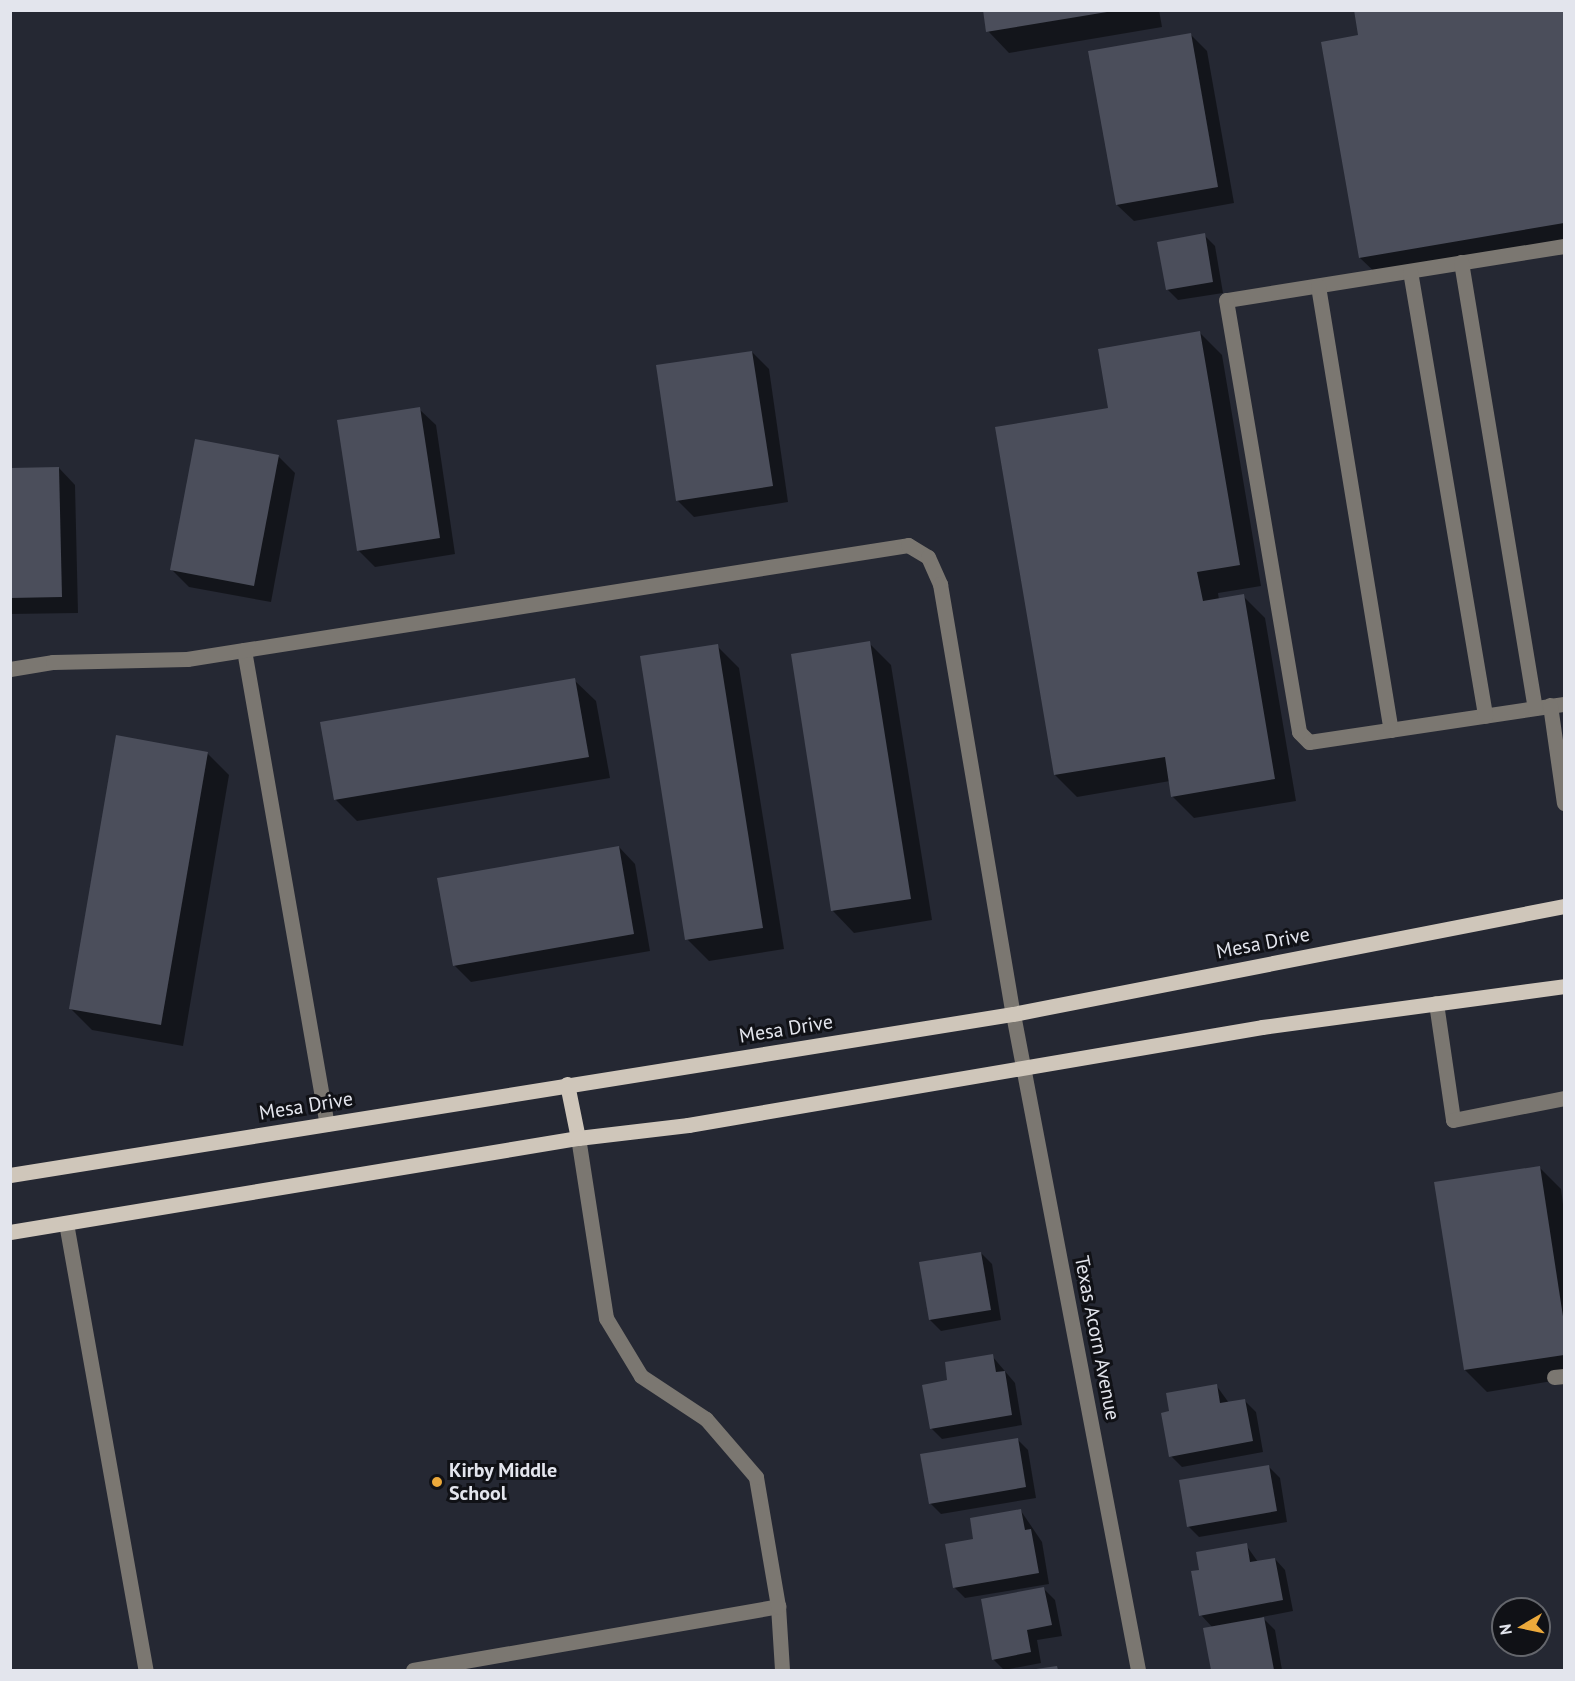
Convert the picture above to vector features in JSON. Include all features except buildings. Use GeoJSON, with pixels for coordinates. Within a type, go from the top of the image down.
{"type":"FeatureCollection","features":[{"type":"Feature","properties":{"kind":"main road","name":"Mesa Drive"},"geometry":{"type":"LineString","coordinates":[[10,1175],[1013,1014],[1564,906]]}},
{"type":"Feature","properties":{"kind":"main road"},"geometry":{"type":"LineString","coordinates":[[10,1232],[578,1138],[688,1125],[1262,1027],[1564,986]]}},
{"type":"Feature","properties":{"kind":"main road"},"geometry":{"type":"LineString","coordinates":[[567,1084],[578,1138]]}},
{"type":"Feature","properties":{"kind":"street"},"geometry":{"type":"LineString","coordinates":[[1550,706],[1309,742],[1299,732],[1226,300],[1564,246]]}},
{"type":"Feature","properties":{"kind":"street"},"geometry":{"type":"LineString","coordinates":[[1461,262],[1550,706],[1564,803]]}},
{"type":"Feature","properties":{"kind":"street"},"geometry":{"type":"LineString","coordinates":[[1410,271],[1485,716]]}},
{"type":"Feature","properties":{"kind":"street"},"geometry":{"type":"LineString","coordinates":[[1318,286],[1391,730]]}},
{"type":"Feature","properties":{"kind":"street","name":"Texas Acorn Avenue"},"geometry":{"type":"LineString","coordinates":[[10,669],[54,662],[187,659],[908,545],[928,557],[940,584],[1013,1014],[1026,1068],[1138,1671]]}},
{"type":"Feature","properties":{"kind":"street"},"geometry":{"type":"LineString","coordinates":[[244,650],[327,1124]]}},
{"type":"Feature","properties":{"kind":"street"},"geometry":{"type":"LineString","coordinates":[[1436,1003],[1453,1120],[1564,1098]]}},
{"type":"Feature","properties":{"kind":"street"},"geometry":{"type":"LineString","coordinates":[[578,1138],[606,1318],[641,1376],[706,1419],[756,1478],[778,1606],[782,1671]]}},
{"type":"Feature","properties":{"kind":"street"},"geometry":{"type":"LineString","coordinates":[[66,1223],[146,1671]]}},
{"type":"Feature","properties":{"kind":"street"},"geometry":{"type":"LineString","coordinates":[[413,1671],[778,1606]]}},
{"type":"Feature","properties":{"kind":"place","name":"Kirby Middle School"},"geometry":{"type":"Point","coordinates":[437,1482]}}]}
